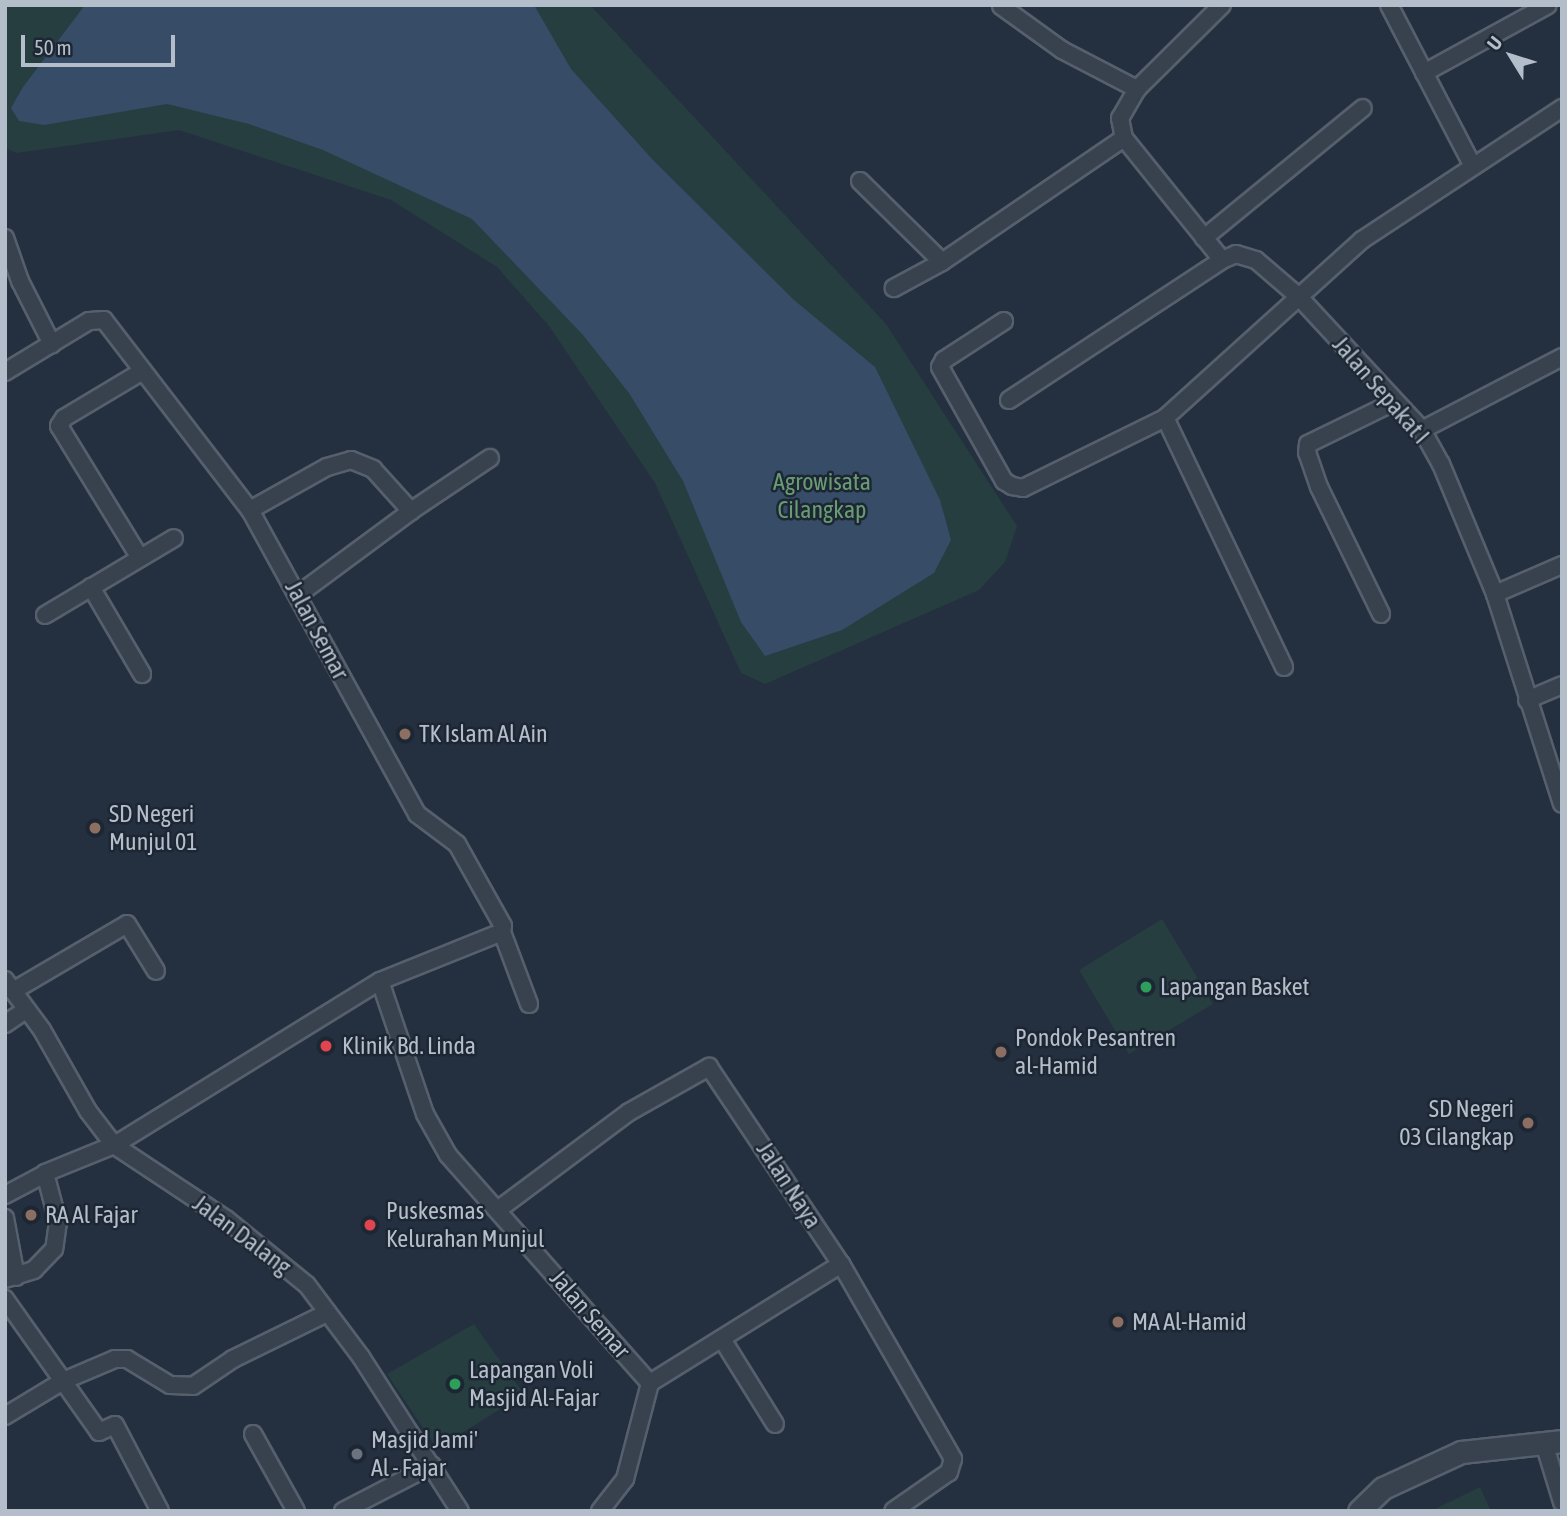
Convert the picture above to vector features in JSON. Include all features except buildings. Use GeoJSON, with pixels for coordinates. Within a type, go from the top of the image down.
{"type":"FeatureCollection","features":[{"type":"Feature","properties":{"kind":"street"},"geometry":{"type":"LineString","coordinates":[[1009,400],[1222,260],[1124,138],[1120,118],[1137,89],[1222,5]]}},
{"type":"Feature","properties":{"kind":"street"},"geometry":{"type":"LineString","coordinates":[[1389,5],[1469,159]]}},
{"type":"Feature","properties":{"kind":"street"},"geometry":{"type":"LineString","coordinates":[[1424,73],[1548,5]]}},
{"type":"Feature","properties":{"kind":"street"},"geometry":{"type":"LineString","coordinates":[[1000,6],[1062,50],[1137,89]]}},
{"type":"Feature","properties":{"kind":"street"},"geometry":{"type":"LineString","coordinates":[[1204,238],[1363,107]]}},
{"type":"Feature","properties":{"kind":"street"},"geometry":{"type":"LineString","coordinates":[[1004,321],[944,360],[940,367],[1004,481],[1023,488],[1165,418],[1362,240],[1562,108]]}},
{"type":"Feature","properties":{"kind":"street"},"geometry":{"type":"LineString","coordinates":[[894,288],[943,262],[1124,138]]}},
{"type":"Feature","properties":{"kind":"street"},"geometry":{"type":"LineString","coordinates":[[860,181],[943,262]]}},
{"type":"Feature","properties":{"kind":"street"},"geometry":{"type":"LineString","coordinates":[[5,238],[20,281],[51,344]]}},
{"type":"Feature","properties":{"kind":"street","name":"Jalan Sepakat I"},"geometry":{"type":"LineString","coordinates":[[1222,260],[1236,254],[1256,260],[1299,297],[1422,430],[1441,464],[1495,594],[1562,804]]}},
{"type":"Feature","properties":{"kind":"street","name":"Jalan Semar"},"geometry":{"type":"LineString","coordinates":[[5,372],[98,318],[250,510],[299,594],[417,814],[457,844],[503,926],[502,932],[529,1004]]}},
{"type":"Feature","properties":{"kind":"street"},"geometry":{"type":"LineString","coordinates":[[1422,430],[1562,357]]}},
{"type":"Feature","properties":{"kind":"street"},"geometry":{"type":"LineString","coordinates":[[140,558],[59,426],[64,418],[141,372]]}},
{"type":"Feature","properties":{"kind":"street"},"geometry":{"type":"LineString","coordinates":[[1381,614],[1318,487],[1307,453],[1308,444],[1394,402]]}},
{"type":"Feature","properties":{"kind":"street"},"geometry":{"type":"LineString","coordinates":[[1165,418],[1284,667]]}},
{"type":"Feature","properties":{"kind":"street"},"geometry":{"type":"LineString","coordinates":[[299,594],[411,510],[491,458]]}},
{"type":"Feature","properties":{"kind":"street"},"geometry":{"type":"LineString","coordinates":[[250,510],[327,467],[351,460],[373,469],[411,510]]}},
{"type":"Feature","properties":{"kind":"street"},"geometry":{"type":"LineString","coordinates":[[46,615],[174,538]]}},
{"type":"Feature","properties":{"kind":"street"},"geometry":{"type":"LineString","coordinates":[[1495,594],[1562,565]]}},
{"type":"Feature","properties":{"kind":"street"},"geometry":{"type":"LineString","coordinates":[[91,587],[142,674]]}},
{"type":"Feature","properties":{"kind":"street"},"geometry":{"type":"LineString","coordinates":[[1527,700],[1562,685]]}},
{"type":"Feature","properties":{"kind":"street"},"geometry":{"type":"LineString","coordinates":[[9,985],[127,924],[156,971]]}},
{"type":"Feature","properties":{"kind":"street"},"geometry":{"type":"LineString","coordinates":[[5,1195],[114,1144],[380,981],[502,932]]}},
{"type":"Feature","properties":{"kind":"street","name":"Jalan Semar"},"geometry":{"type":"LineString","coordinates":[[380,981],[432,1130],[448,1155],[499,1209],[650,1383]]}},
{"type":"Feature","properties":{"kind":"street","name":"Jalan Dalang"},"geometry":{"type":"LineString","coordinates":[[9,985],[24,1011],[43,1030],[88,1111],[114,1144],[226,1219],[307,1284],[432,1465],[460,1511]]}},
{"type":"Feature","properties":{"kind":"street"},"geometry":{"type":"LineString","coordinates":[[5,1024],[24,1011]]}},
{"type":"Feature","properties":{"kind":"street","name":"Jalan Naya"},"geometry":{"type":"LineString","coordinates":[[499,1209],[629,1112],[706,1065],[841,1264],[953,1459],[949,1472],[898,1510]]}},
{"type":"Feature","properties":{"kind":"street"},"geometry":{"type":"LineString","coordinates":[[5,1218],[10,1278],[45,1260],[58,1236],[58,1222],[43,1175]]}},
{"type":"Feature","properties":{"kind":"street"},"geometry":{"type":"LineString","coordinates":[[600,1511],[625,1479],[650,1383],[841,1264]]}},
{"type":"Feature","properties":{"kind":"street"},"geometry":{"type":"LineString","coordinates":[[5,1299],[99,1432],[115,1425],[160,1511]]}},
{"type":"Feature","properties":{"kind":"street"},"geometry":{"type":"LineString","coordinates":[[5,1416],[63,1381],[115,1359],[127,1359],[170,1385],[193,1386],[233,1359],[327,1312]]}},
{"type":"Feature","properties":{"kind":"street"},"geometry":{"type":"LineString","coordinates":[[722,1339],[775,1424]]}},
{"type":"Feature","properties":{"kind":"street"},"geometry":{"type":"LineString","coordinates":[[253,1434],[296,1511]]}},
{"type":"Feature","properties":{"kind":"street"},"geometry":{"type":"LineString","coordinates":[[1359,1511],[1383,1488],[1461,1452],[1553,1442],[1562,1503]]}},
{"type":"Feature","properties":{"kind":"street"},"geometry":{"type":"LineString","coordinates":[[343,1511],[432,1465]]}},
{"type":"Feature","properties":{"kind":"green space","name":"Agrowisata Cilangkap"},"geometry":{"type":"Polygon","coordinates":[[[5,5],[590,5],[886,324],[1017,526],[1005,562],[979,590],[765,684],[741,673],[655,483],[549,326],[497,267],[391,200],[179,130],[17,153],[5,148],[5,5]]]}},
{"type":"Feature","properties":{"kind":"green space","name":"Lapangan Basket"},"geometry":{"type":"Polygon","coordinates":[[[1162,919],[1213,1004],[1129,1054],[1079,970],[1162,919]]]}},
{"type":"Feature","properties":{"kind":"green space","name":"Lapangan Voli Masjid Al-Fajar"},"geometry":{"type":"Polygon","coordinates":[[[474,1324],[524,1394],[437,1449],[387,1374],[474,1324]]]}},
{"type":"Feature","properties":{"kind":"green space"},"geometry":{"type":"Polygon","coordinates":[[[1480,1487],[1491,1511],[1431,1511],[1480,1487]]]}},
{"type":"Feature","properties":{"kind":"water","name":"Agrowisata Cilangkap"},"geometry":{"type":"Polygon","coordinates":[[[85,5],[534,5],[571,69],[652,159],[794,300],[875,367],[940,500],[951,540],[934,573],[842,630],[765,656],[741,622],[683,481],[629,393],[583,335],[472,219],[323,150],[249,124],[167,104],[44,125],[19,121],[11,108],[23,87],[85,5]]]}},
{"type":"Feature","properties":{"kind":"place","name":"TK Islam Al Ain"},"geometry":{"type":"Point","coordinates":[405,734]}},
{"type":"Feature","properties":{"kind":"place","name":"SD Negeri Munjul 01"},"geometry":{"type":"Point","coordinates":[95,828]}},
{"type":"Feature","properties":{"kind":"place","name":"Lapangan Basket"},"geometry":{"type":"Point","coordinates":[1146,987]}},
{"type":"Feature","properties":{"kind":"place","name":"Klinik Bd. Linda"},"geometry":{"type":"Point","coordinates":[326,1046]}},
{"type":"Feature","properties":{"kind":"place","name":"Pondok Pesantren al-Hamid"},"geometry":{"type":"Point","coordinates":[1001,1052]}},
{"type":"Feature","properties":{"kind":"place","name":"SD Negeri 03 Cilangkap"},"geometry":{"type":"Point","coordinates":[1528,1123]}},
{"type":"Feature","properties":{"kind":"place","name":"RA Al Fajar"},"geometry":{"type":"Point","coordinates":[31,1215]}},
{"type":"Feature","properties":{"kind":"place","name":"Puskesmas Kelurahan Munjul"},"geometry":{"type":"Point","coordinates":[370,1225]}},
{"type":"Feature","properties":{"kind":"place","name":"MA Al-Hamid"},"geometry":{"type":"Point","coordinates":[1118,1322]}},
{"type":"Feature","properties":{"kind":"place","name":"Lapangan Voli Masjid Al-Fajar"},"geometry":{"type":"Point","coordinates":[455,1384]}},
{"type":"Feature","properties":{"kind":"place","name":"Masjid Jami' Al - Fajar"},"geometry":{"type":"Point","coordinates":[357,1454]}}]}
